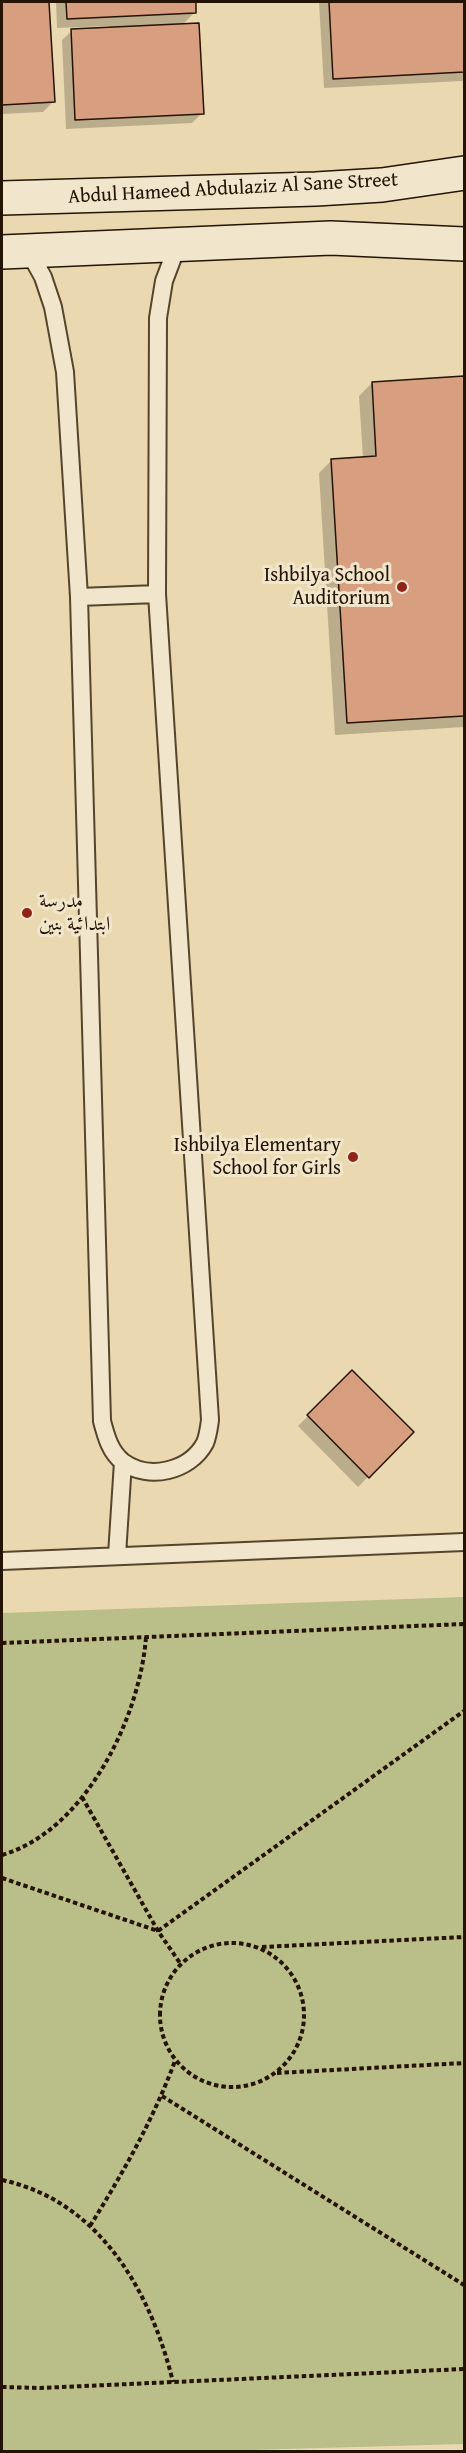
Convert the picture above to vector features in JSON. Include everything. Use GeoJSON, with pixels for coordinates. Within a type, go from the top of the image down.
{"type":"FeatureCollection","features":[{"type":"Feature","properties":{"kind":"main road","name":"Abdul Hameed Abdulaziz Al Sane Street"},"geometry":{"type":"LineString","coordinates":[[2,198],[316,189],[382,184],[465,173]]}},
{"type":"Feature","properties":{"kind":"main road"},"geometry":{"type":"LineString","coordinates":[[15,251],[331,238],[465,244]]}},
{"type":"Feature","properties":{"kind":"lane"},"geometry":{"type":"LineString","coordinates":[[15,251],[43,277],[53,307],[65,372],[79,597],[102,1421],[108,1444],[123,1462],[145,1472],[168,1472],[190,1461],[205,1443],[210,1420],[157,594],[158,318],[164,281],[178,244]]}},
{"type":"Feature","properties":{"kind":"lane"},"geometry":{"type":"LineString","coordinates":[[79,597],[157,594]]}},
{"type":"Feature","properties":{"kind":"lane"},"geometry":{"type":"LineString","coordinates":[[117,1556],[123,1462]]}},
{"type":"Feature","properties":{"kind":"lane"},"geometry":{"type":"LineString","coordinates":[[2,1560],[465,1542]]}},
{"type":"Feature","properties":{"kind":"path"},"geometry":{"type":"LineString","coordinates":[[2,1643],[465,1624]]}},
{"type":"Feature","properties":{"kind":"path"},"geometry":{"type":"LineString","coordinates":[[2,1855],[16,1851],[57,1824],[82,1797],[107,1760],[125,1725],[144,1662],[146,1638]]}},
{"type":"Feature","properties":{"kind":"path"},"geometry":{"type":"LineString","coordinates":[[158,1931],[465,1712]]}},
{"type":"Feature","properties":{"kind":"path"},"geometry":{"type":"LineString","coordinates":[[82,1797],[158,1931],[180,1963]]}},
{"type":"Feature","properties":{"kind":"path"},"geometry":{"type":"LineString","coordinates":[[2,1878],[158,1931]]}},
{"type":"Feature","properties":{"kind":"path"},"geometry":{"type":"LineString","coordinates":[[261,1947],[286,1965],[301,1991],[305,2021],[296,2050],[277,2073],[254,2085],[229,2088],[204,2083],[188,2074],[175,2061],[164,2043],[159,2022],[160,2000],[168,1980],[180,1963],[192,1954],[214,1944],[238,1942],[261,1947],[465,1937]]}},
{"type":"Feature","properties":{"kind":"path"},"geometry":{"type":"LineString","coordinates":[[90,2226],[128,2164],[162,2096],[175,2061]]}},
{"type":"Feature","properties":{"kind":"path"},"geometry":{"type":"LineString","coordinates":[[277,2073],[465,2063]]}},
{"type":"Feature","properties":{"kind":"path"},"geometry":{"type":"LineString","coordinates":[[162,2096],[465,2284]]}},
{"type":"Feature","properties":{"kind":"path"},"geometry":{"type":"LineString","coordinates":[[2,2180],[41,2195],[90,2226],[123,2262],[156,2322],[172,2382]]}},
{"type":"Feature","properties":{"kind":"path"},"geometry":{"type":"LineString","coordinates":[[2,2387],[40,2388],[465,2369]]}},
{"type":"Feature","properties":{"kind":"green space"},"geometry":{"type":"Polygon","coordinates":[[[464,1597],[464,2444],[214,2451],[2,2451],[2,1613],[464,1597]]]}},
{"type":"Feature","properties":{"kind":"building"},"geometry":{"type":"Polygon","coordinates":[[[2,2],[49,2],[55,102],[2,105],[2,2]]]}},
{"type":"Feature","properties":{"kind":"building"},"geometry":{"type":"Polygon","coordinates":[[[66,2],[196,2],[196,13],[67,19],[66,2]]]}},
{"type":"Feature","properties":{"kind":"building"},"geometry":{"type":"Polygon","coordinates":[[[329,2],[464,2],[464,72],[333,79],[329,2]]]}},
{"type":"Feature","properties":{"kind":"building"},"geometry":{"type":"Polygon","coordinates":[[[199,23],[204,114],[75,120],[71,29],[199,23]]]}},
{"type":"Feature","properties":{"kind":"building","name":"Ishbilya School Auditorium"},"geometry":{"type":"Polygon","coordinates":[[[464,376],[464,716],[347,723],[331,459],[376,456],[372,382],[464,376]]]}},
{"type":"Feature","properties":{"kind":"building"},"geometry":{"type":"Polygon","coordinates":[[[352,1370],[414,1432],[369,1478],[307,1415],[352,1370]]]}},
{"type":"Feature","properties":{"kind":"place","name":"Ishbilya School Auditorium"},"geometry":{"type":"Point","coordinates":[402,587]}},
{"type":"Feature","properties":{"kind":"place","name":"مدرسة ابتدائية بنين"},"geometry":{"type":"Point","coordinates":[27,913]}},
{"type":"Feature","properties":{"kind":"place","name":"Ishbilya Elementary School for Girls"},"geometry":{"type":"Point","coordinates":[353,1157]}}]}
